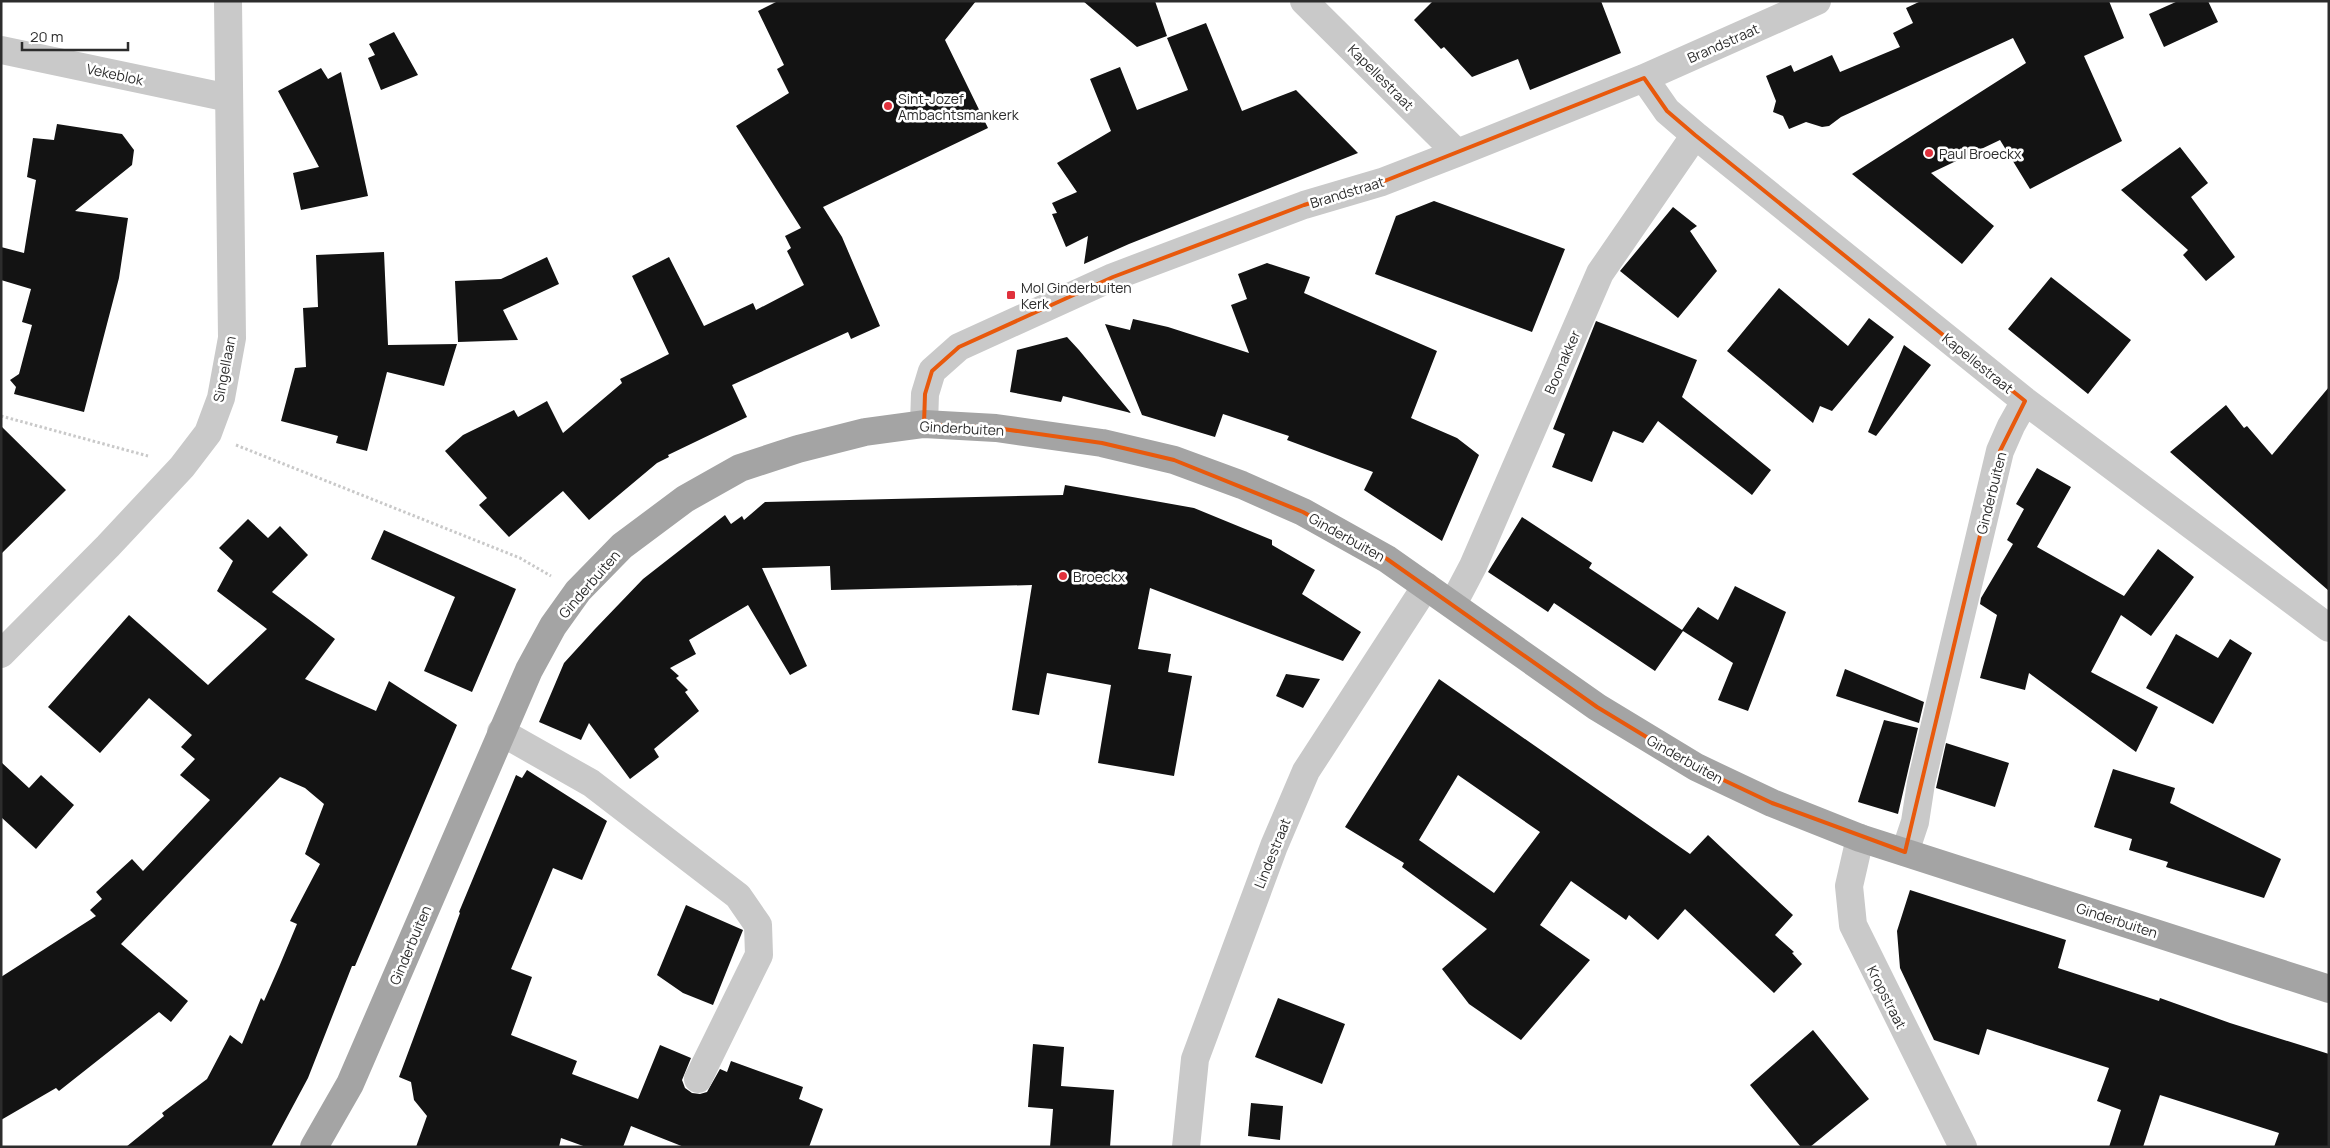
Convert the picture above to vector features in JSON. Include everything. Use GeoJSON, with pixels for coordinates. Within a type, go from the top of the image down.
{"type":"FeatureCollection","features":[{"type":"Feature","properties":{"kind":"main road","name":"Ginderbuiten"},"geometry":{"type":"LineString","coordinates":[[314,1147],[350,1084],[529,670],[553,626],[578,591],[622,546],[685,500],[740,468],[798,449],[865,432],[924,424],[996,428],[1102,443],[1174,460],[1242,485],[1303,512],[1387,559],[1597,707],[1696,767],[1772,803],[1860,838],[2329,989]]}},
{"type":"Feature","properties":{"kind":"street","name":"Singellaan"},"geometry":{"type":"LineString","coordinates":[[1,654],[108,546],[182,467],[208,433],[221,398],[232,338],[228,1]]}},
{"type":"Feature","properties":{"kind":"street","name":"Kapellestraat"},"geometry":{"type":"LineString","coordinates":[[1304,1],[1457,153]]}},
{"type":"Feature","properties":{"kind":"street","name":"Brandstraat"},"geometry":{"type":"LineString","coordinates":[[924,424],[925,394],[932,371],[959,347],[1113,277],[1304,206],[1382,182],[1457,153],[1644,78],[1818,1]]}},
{"type":"Feature","properties":{"kind":"street","name":"Vekeblok"},"geometry":{"type":"LineString","coordinates":[[1,50],[229,98]]}},
{"type":"Feature","properties":{"kind":"street","name":"Kapellestraat"},"geometry":{"type":"LineString","coordinates":[[1644,78],[1667,111],[1694,134],[2026,401],[2329,628]]}},
{"type":"Feature","properties":{"kind":"street","name":"Boonakker"},"geometry":{"type":"LineString","coordinates":[[1453,604],[1473,566],[1600,273],[1694,134]]}},
{"type":"Feature","properties":{"kind":"street","name":"Ginderbuiten"},"geometry":{"type":"LineString","coordinates":[[1905,852],[1914,822],[1921,783],[2000,451],[2011,426],[2026,401]]}},
{"type":"Feature","properties":{"kind":"street","name":"Lindestraat"},"geometry":{"type":"LineString","coordinates":[[1186,1147],[1195,1059],[1274,846],[1306,771],[1426,586]]}},
{"type":"Feature","properties":{"kind":"street"},"geometry":{"type":"LineString","coordinates":[[501,732],[591,784],[738,896],[758,925],[759,955],[698,1079]]}},
{"type":"Feature","properties":{"kind":"street","name":"Kropstraat"},"geometry":{"type":"LineString","coordinates":[[1860,838],[1849,886],[1853,925],[1964,1147]]}},
{"type":"Feature","properties":{"kind":"path"},"geometry":{"type":"LineString","coordinates":[[1,416],[105,443],[182,467]]}},
{"type":"Feature","properties":{"kind":"path"},"geometry":{"type":"LineString","coordinates":[[208,433],[258,456],[520,558],[578,591]]}},
{"type":"Feature","properties":{"kind":"highlighted area"},"geometry":{"type":"Polygon","coordinates":[[[1644,78],[1667,111],[1695,135],[2025,401],[2000,451],[1905,852],[1772,803],[1696,767],[1597,707],[1387,559],[1303,512],[1174,460],[1102,443],[996,428],[924,424],[925,394],[932,371],[959,347],[1113,277],[1304,205],[1382,182],[1644,78]]]}},
{"type":"Feature","properties":{"kind":"building"},"geometry":{"type":"Polygon","coordinates":[[[778,1],[976,1],[945,40],[988,128],[823,207],[842,237],[880,326],[851,339],[848,332],[732,385],[747,417],[668,455],[669,457],[657,463],[589,520],[563,491],[509,537],[479,505],[487,498],[445,451],[463,435],[514,410],[518,417],[547,401],[563,433],[622,383],[620,379],[669,354],[632,276],[669,257],[704,326],[753,303],[756,310],[804,285],[787,251],[791,248],[785,236],[801,228],[736,126],[789,93],[777,69],[784,65],[758,11],[778,1]]]}},
{"type":"Feature","properties":{"kind":"building"},"geometry":{"type":"Polygon","coordinates":[[[1083,1],[1155,1],[1167,36],[1137,47],[1083,1]]]}},
{"type":"Feature","properties":{"kind":"building"},"geometry":{"type":"Polygon","coordinates":[[[1433,1],[1601,1],[1621,53],[1530,90],[1518,59],[1472,77],[1444,47],[1441,49],[1414,20],[1433,1]]]}},
{"type":"Feature","properties":{"kind":"building"},"geometry":{"type":"Polygon","coordinates":[[[1921,1],[2109,1],[2124,38],[2084,56],[2122,141],[2030,189],[2000,140],[1931,173],[1994,226],[1962,264],[1852,174],[2026,63],[2013,38],[1841,117],[1829,126],[1822,127],[1806,122],[1789,129],[1783,116],[1773,112],[1776,101],[1766,76],[1791,65],[1794,72],[1832,55],[1840,72],[1900,47],[1893,33],[1913,23],[1906,8],[1921,1]]]}},
{"type":"Feature","properties":{"kind":"building"},"geometry":{"type":"Polygon","coordinates":[[[2178,1],[2208,1],[2218,22],[2164,47],[2149,14],[2178,1]]]}},
{"type":"Feature","properties":{"kind":"building"},"geometry":{"type":"Polygon","coordinates":[[[1206,23],[1242,111],[1296,90],[1358,153],[1129,244],[1084,264],[1088,236],[1066,247],[1052,214],[1057,213],[1052,203],[1077,192],[1057,163],[1111,131],[1090,79],[1120,67],[1137,110],[1188,90],[1167,38],[1206,23]]]}},
{"type":"Feature","properties":{"kind":"building"},"geometry":{"type":"Polygon","coordinates":[[[394,32],[418,75],[381,90],[368,58],[375,55],[369,44],[394,32]]]}},
{"type":"Feature","properties":{"kind":"building"},"geometry":{"type":"Polygon","coordinates":[[[321,68],[328,79],[341,72],[368,196],[301,210],[293,173],[319,167],[278,91],[321,68]]]}},
{"type":"Feature","properties":{"kind":"building"},"geometry":{"type":"Polygon","coordinates":[[[57,124],[122,134],[134,150],[132,165],[75,211],[128,218],[119,278],[84,412],[14,394],[16,387],[10,380],[19,374],[32,325],[22,322],[31,289],[1,280],[1,247],[24,253],[36,180],[27,177],[33,138],[54,140],[57,124]]]}},
{"type":"Feature","properties":{"kind":"building"},"geometry":{"type":"Polygon","coordinates":[[[2180,147],[2208,183],[2191,197],[2235,257],[2206,281],[2183,255],[2188,250],[2121,190],[2180,147]]]}},
{"type":"Feature","properties":{"kind":"building"},"geometry":{"type":"Polygon","coordinates":[[[1434,201],[1565,249],[1532,332],[1375,274],[1396,216],[1434,201]]]}},
{"type":"Feature","properties":{"kind":"building"},"geometry":{"type":"Polygon","coordinates":[[[1673,207],[1697,226],[1690,231],[1717,271],[1678,318],[1620,271],[1673,207]]]}},
{"type":"Feature","properties":{"kind":"building"},"geometry":{"type":"Polygon","coordinates":[[[384,252],[388,345],[457,344],[444,386],[387,372],[367,451],[336,443],[338,436],[281,421],[295,368],[306,367],[303,308],[318,307],[316,255],[384,252]]]}},
{"type":"Feature","properties":{"kind":"building"},"geometry":{"type":"Polygon","coordinates":[[[547,257],[559,284],[503,310],[518,340],[458,342],[455,281],[501,279],[547,257]]]}},
{"type":"Feature","properties":{"kind":"building"},"geometry":{"type":"Polygon","coordinates":[[[1267,263],[1310,277],[1304,293],[1437,351],[1411,418],[1457,438],[1479,455],[1442,541],[1364,490],[1373,472],[1287,440],[1289,436],[1223,414],[1215,437],[1142,415],[1105,324],[1130,330],[1133,319],[1168,327],[1249,353],[1231,305],[1247,299],[1238,274],[1267,263]]]}},
{"type":"Feature","properties":{"kind":"building"},"geometry":{"type":"Polygon","coordinates":[[[2051,277],[2131,340],[2088,394],[2008,329],[2051,277]]]}},
{"type":"Feature","properties":{"kind":"building"},"geometry":{"type":"Polygon","coordinates":[[[1779,288],[1848,346],[1869,318],[1894,337],[1832,411],[1820,406],[1813,423],[1727,351],[1779,288]]]}},
{"type":"Feature","properties":{"kind":"building"},"geometry":{"type":"Polygon","coordinates":[[[1596,321],[1697,360],[1682,397],[1771,470],[1752,495],[1658,421],[1643,443],[1613,431],[1592,482],[1552,467],[1565,434],[1553,429],[1596,321]]]}},
{"type":"Feature","properties":{"kind":"building"},"geometry":{"type":"Polygon","coordinates":[[[1067,337],[1131,413],[1063,396],[1061,402],[1010,392],[1017,350],[1067,337]]]}},
{"type":"Feature","properties":{"kind":"building"},"geometry":{"type":"Polygon","coordinates":[[[1904,345],[1931,365],[1876,436],[1868,432],[1904,345]]]}},
{"type":"Feature","properties":{"kind":"building"},"geometry":{"type":"Polygon","coordinates":[[[2329,387],[2329,591],[2170,452],[2226,405],[2244,428],[2247,426],[2272,455],[2329,387]]]}},
{"type":"Feature","properties":{"kind":"building"},"geometry":{"type":"Polygon","coordinates":[[[1,426],[66,490],[1,554],[1,426]]]}},
{"type":"Feature","properties":{"kind":"building"},"geometry":{"type":"Polygon","coordinates":[[[2037,468],[2071,487],[2037,547],[2124,596],[2158,549],[2194,577],[2151,636],[2121,615],[2091,672],[2158,707],[2136,752],[2029,673],[2025,690],[1980,678],[1997,615],[1980,604],[1981,598],[2013,544],[2007,540],[2024,509],[2016,504],[2037,468]]]}},
{"type":"Feature","properties":{"kind":"building"},"geometry":{"type":"Polygon","coordinates":[[[1065,485],[1194,508],[1272,540],[1272,545],[1315,570],[1302,594],[1361,632],[1343,661],[1150,588],[1138,649],[1171,654],[1168,672],[1192,676],[1174,776],[1098,763],[1111,685],[1047,673],[1039,715],[1012,710],[1032,585],[831,590],[830,566],[762,568],[807,666],[790,675],[748,605],[689,640],[696,654],[670,668],[679,676],[676,678],[688,690],[685,692],[699,711],[654,749],[659,757],[630,779],[589,723],[581,740],[539,722],[564,663],[643,579],[725,515],[731,524],[742,516],[744,520],[765,502],[1063,495],[1065,485]]]}},
{"type":"Feature","properties":{"kind":"building"},"geometry":{"type":"Polygon","coordinates":[[[1522,517],[1592,563],[1589,568],[1682,630],[1698,607],[1718,620],[1735,586],[1786,612],[1748,711],[1718,700],[1733,663],[1683,631],[1655,671],[1554,603],[1548,612],[1488,572],[1522,517]]]}},
{"type":"Feature","properties":{"kind":"building"},"geometry":{"type":"Polygon","coordinates":[[[248,519],[268,538],[280,526],[308,555],[272,592],[335,639],[305,679],[376,711],[389,681],[457,725],[355,966],[352,966],[308,1078],[271,1147],[126,1147],[164,1116],[162,1113],[207,1079],[230,1035],[242,1044],[261,998],[264,1001],[297,924],[290,921],[320,864],[305,854],[324,804],[305,788],[280,777],[121,944],[188,1001],[171,1022],[159,1012],[59,1091],[56,1088],[1,1120],[1,977],[96,916],[90,910],[102,899],[96,892],[132,859],[143,871],[210,800],[180,775],[195,759],[181,747],[192,735],[149,698],[100,753],[48,707],[129,615],[208,685],[267,629],[217,591],[233,561],[219,548],[248,519]]]}},
{"type":"Feature","properties":{"kind":"building"},"geometry":{"type":"Polygon","coordinates":[[[384,530],[516,589],[472,692],[424,671],[455,597],[371,559],[384,530]]]}},
{"type":"Feature","properties":{"kind":"building"},"geometry":{"type":"Polygon","coordinates":[[[2176,634],[2218,658],[2230,639],[2252,653],[2213,724],[2146,688],[2176,634]]]}},
{"type":"Feature","properties":{"kind":"building"},"geometry":{"type":"Polygon","coordinates":[[[1845,669],[1924,702],[1919,723],[1836,696],[1845,669]]]}},
{"type":"Feature","properties":{"kind":"building"},"geometry":{"type":"Polygon","coordinates":[[[1286,674],[1320,679],[1303,708],[1276,696],[1286,674]]]}},
{"type":"Feature","properties":{"kind":"building"},"geometry":{"type":"Polygon","coordinates":[[[1439,679],[1690,854],[1708,835],[1793,915],[1775,935],[1794,952],[1792,953],[1802,964],[1774,993],[1685,909],[1658,940],[1629,915],[1626,920],[1571,881],[1540,925],[1590,960],[1521,1040],[1469,1004],[1442,969],[1487,929],[1402,867],[1404,863],[1345,827],[1439,679]],[[1458,775],[1419,840],[1494,893],[1540,832],[1458,775]]]}},
{"type":"Feature","properties":{"kind":"building"},"geometry":{"type":"Polygon","coordinates":[[[1884,720],[1918,728],[1898,814],[1858,802],[1884,720]]]}},
{"type":"Feature","properties":{"kind":"building"},"geometry":{"type":"Polygon","coordinates":[[[1946,743],[2009,763],[1995,807],[1936,788],[1946,743]]]}},
{"type":"Feature","properties":{"kind":"building"},"geometry":{"type":"Polygon","coordinates":[[[1,762],[29,788],[41,775],[74,805],[36,849],[1,817],[1,762]]]}},
{"type":"Feature","properties":{"kind":"building"},"geometry":{"type":"Polygon","coordinates":[[[2113,769],[2175,788],[2170,803],[2281,859],[2264,898],[2166,867],[2168,862],[2129,850],[2132,839],[2094,827],[2113,769]]]}},
{"type":"Feature","properties":{"kind":"building"},"geometry":{"type":"Polygon","coordinates":[[[527,770],[607,821],[582,880],[553,868],[511,969],[532,977],[511,1035],[577,1061],[572,1074],[638,1099],[660,1045],[691,1058],[682,1080],[685,1088],[692,1093],[700,1094],[707,1092],[720,1069],[727,1072],[731,1061],[803,1087],[799,1099],[823,1109],[809,1147],[684,1147],[631,1126],[623,1147],[586,1147],[561,1138],[559,1147],[416,1147],[427,1116],[414,1100],[411,1082],[399,1077],[459,912],[516,775],[522,778],[527,770]]]}},
{"type":"Feature","properties":{"kind":"building"},"geometry":{"type":"Polygon","coordinates":[[[1910,890],[2066,940],[2058,968],[2159,1001],[2160,998],[2230,1023],[2329,1054],[2329,1147],[2274,1147],[2279,1133],[2160,1095],[2143,1147],[2109,1147],[2121,1110],[2097,1101],[2109,1068],[1987,1029],[1979,1055],[1934,1040],[1900,968],[1897,931],[1910,890]]]}},
{"type":"Feature","properties":{"kind":"building"},"geometry":{"type":"Polygon","coordinates":[[[686,905],[743,930],[713,1005],[683,993],[657,975],[686,905]]]}},
{"type":"Feature","properties":{"kind":"building"},"geometry":{"type":"Polygon","coordinates":[[[1278,998],[1345,1024],[1322,1084],[1255,1057],[1278,998]]]}},
{"type":"Feature","properties":{"kind":"building"},"geometry":{"type":"Polygon","coordinates":[[[1813,1030],[1869,1099],[1810,1147],[1801,1147],[1750,1085],[1813,1030]]]}},
{"type":"Feature","properties":{"kind":"building"},"geometry":{"type":"Polygon","coordinates":[[[1033,1044],[1064,1047],[1061,1086],[1114,1090],[1110,1147],[1050,1147],[1053,1109],[1028,1107],[1033,1044]]]}},
{"type":"Feature","properties":{"kind":"building"},"geometry":{"type":"Polygon","coordinates":[[[1251,1103],[1283,1106],[1280,1140],[1248,1136],[1251,1103]]]}},
{"type":"Feature","properties":{"kind":"place","name":"Sint-Jozef Ambachtsmankerk"},"geometry":{"type":"Point","coordinates":[888,106]}},
{"type":"Feature","properties":{"kind":"place","name":"Paul Broeckx"},"geometry":{"type":"Point","coordinates":[1929,153]}},
{"type":"Feature","properties":{"kind":"place","name":"Mol Ginderbuiten Kerk"},"geometry":{"type":"Point","coordinates":[1011,295]}},
{"type":"Feature","properties":{"kind":"place","name":"Broeckx"},"geometry":{"type":"Point","coordinates":[1063,576]}}]}
